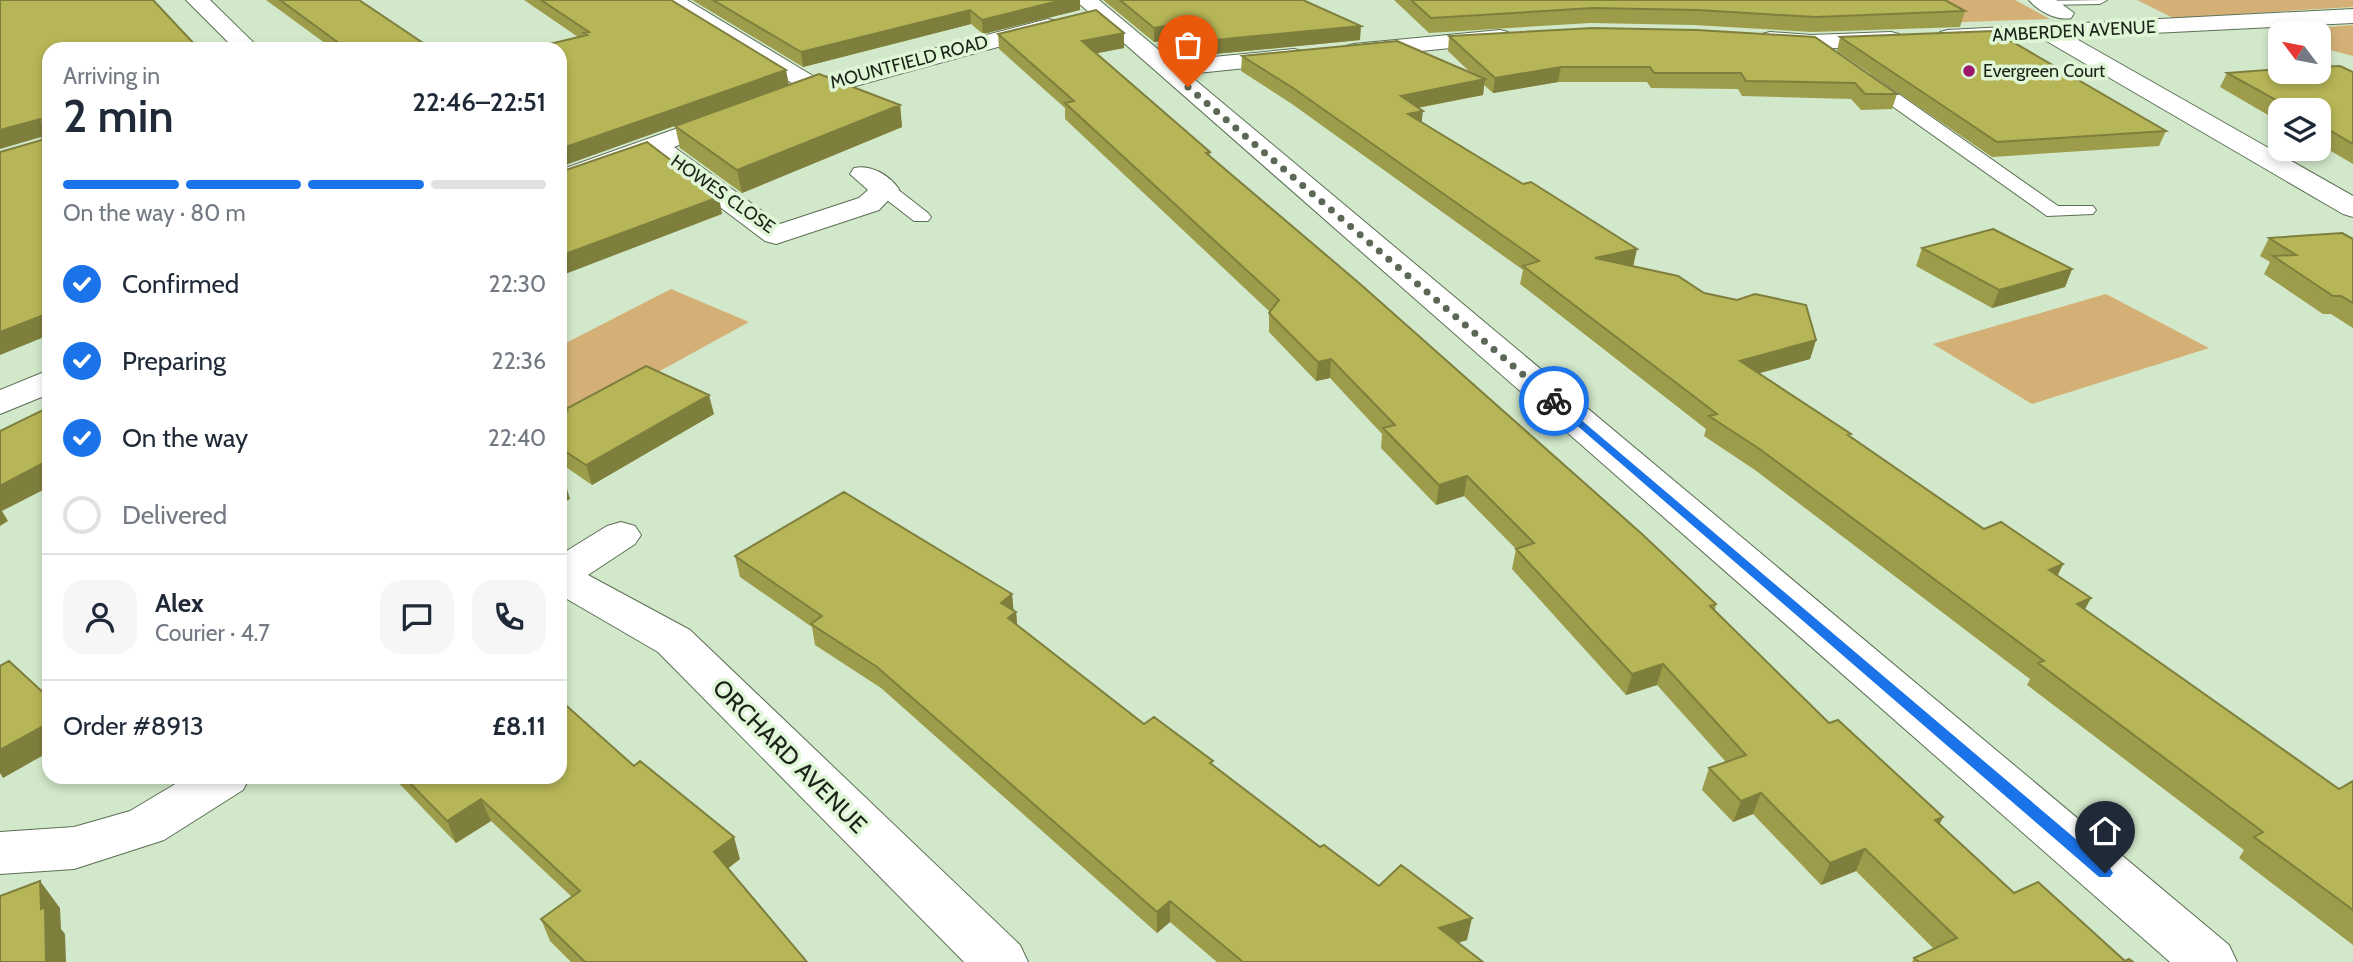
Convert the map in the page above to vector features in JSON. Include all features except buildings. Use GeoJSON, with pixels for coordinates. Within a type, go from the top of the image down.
{"type":"FeatureCollection","features":[{"type":"Feature","properties":{"kind":"street"},"geometry":{"type":"LineString","coordinates":[[197,0],[241,42]]}},
{"type":"Feature","properties":{"kind":"street"},"geometry":{"type":"LineString","coordinates":[[672,0],[815,86]]}},
{"type":"Feature","properties":{"kind":"street"},"geometry":{"type":"LineString","coordinates":[[2041,0],[2056,23],[2353,208]]}},
{"type":"Feature","properties":{"kind":"street"},"geometry":{"type":"LineString","coordinates":[[1094,7],[2209,962]]}},
{"type":"Feature","properties":{"kind":"street","name":"MOUNTFIELD ROAD"},"geometry":{"type":"LineString","coordinates":[[567,176],[815,86],[1094,7]]}},
{"type":"Feature","properties":{"kind":"street","name":"AMBERDEN AVENUE"},"geometry":{"type":"LineString","coordinates":[[1746,38],[1812,42],[1917,38],[2056,23],[2353,16]]}},
{"type":"Feature","properties":{"kind":"street"},"geometry":{"type":"LineString","coordinates":[[1167,69],[1521,37]]}},
{"type":"Feature","properties":{"kind":"street","name":"HOWES CLOSE"},"geometry":{"type":"LineString","coordinates":[[654,145],[776,235],[869,204],[874,181]]}},
{"type":"Feature","properties":{"kind":"street"},"geometry":{"type":"LineString","coordinates":[[0,403],[42,384]]}},
{"type":"Feature","properties":{"kind":"street"},"geometry":{"type":"LineString","coordinates":[[567,571],[621,535]]}},
{"type":"Feature","properties":{"kind":"street","name":"ORCHARD AVENUE"},"geometry":{"type":"LineString","coordinates":[[567,580],[674,641],[1000,962]]}},
{"type":"Feature","properties":{"kind":"street"},"geometry":{"type":"LineString","coordinates":[[0,853],[74,848],[146,826],[215,784]]}},
{"type":"Feature","properties":{"kind":"lane"},"geometry":{"type":"LineString","coordinates":[[2041,0],[2100,0]]}},
{"type":"Feature","properties":{"kind":"lane"},"geometry":{"type":"LineString","coordinates":[[1812,42],[1834,57]]}},
{"type":"Feature","properties":{"kind":"lane"},"geometry":{"type":"LineString","coordinates":[[1856,73],[2054,212],[2086,210]]}},
{"type":"Feature","properties":{"kind":"lane"},"geometry":{"type":"LineString","coordinates":[[874,181],[921,217]]}},
{"type":"Feature","properties":{"kind":"shaded area"},"geometry":{"type":"Polygon","coordinates":[[[1872,0],[2015,0],[2050,19],[1911,24],[1872,0]]]}},
{"type":"Feature","properties":{"kind":"shaded area"},"geometry":{"type":"Polygon","coordinates":[[[2137,0],[2353,0],[2353,7],[2173,18],[2137,0]]]}},
{"type":"Feature","properties":{"kind":"shaded area"},"geometry":{"type":"Polygon","coordinates":[[[2353,25],[2353,56],[2331,50],[2331,27],[2353,25]]]}},
{"type":"Feature","properties":{"kind":"shaded area"},"geometry":{"type":"Polygon","coordinates":[[[671,289],[749,322],[567,422],[567,342],[671,289]]]}},
{"type":"Feature","properties":{"kind":"shaded area"},"geometry":{"type":"Polygon","coordinates":[[[2106,294],[2209,348],[2032,404],[1933,344],[2106,294]]]}},
{"type":"Feature","properties":{"kind":"way so far"},"geometry":{"type":"LineString","coordinates":[[1188,87],[1554,401]]}},
{"type":"Feature","properties":{"kind":"place","name":"Evergreen Court"},"geometry":{"type":"Point","coordinates":[1969,71]}},
{"type":"Feature","properties":{"kind":"route"},"geometry":{"type":"LineString","coordinates":[[1554,401],[2105,873]]}}]}
